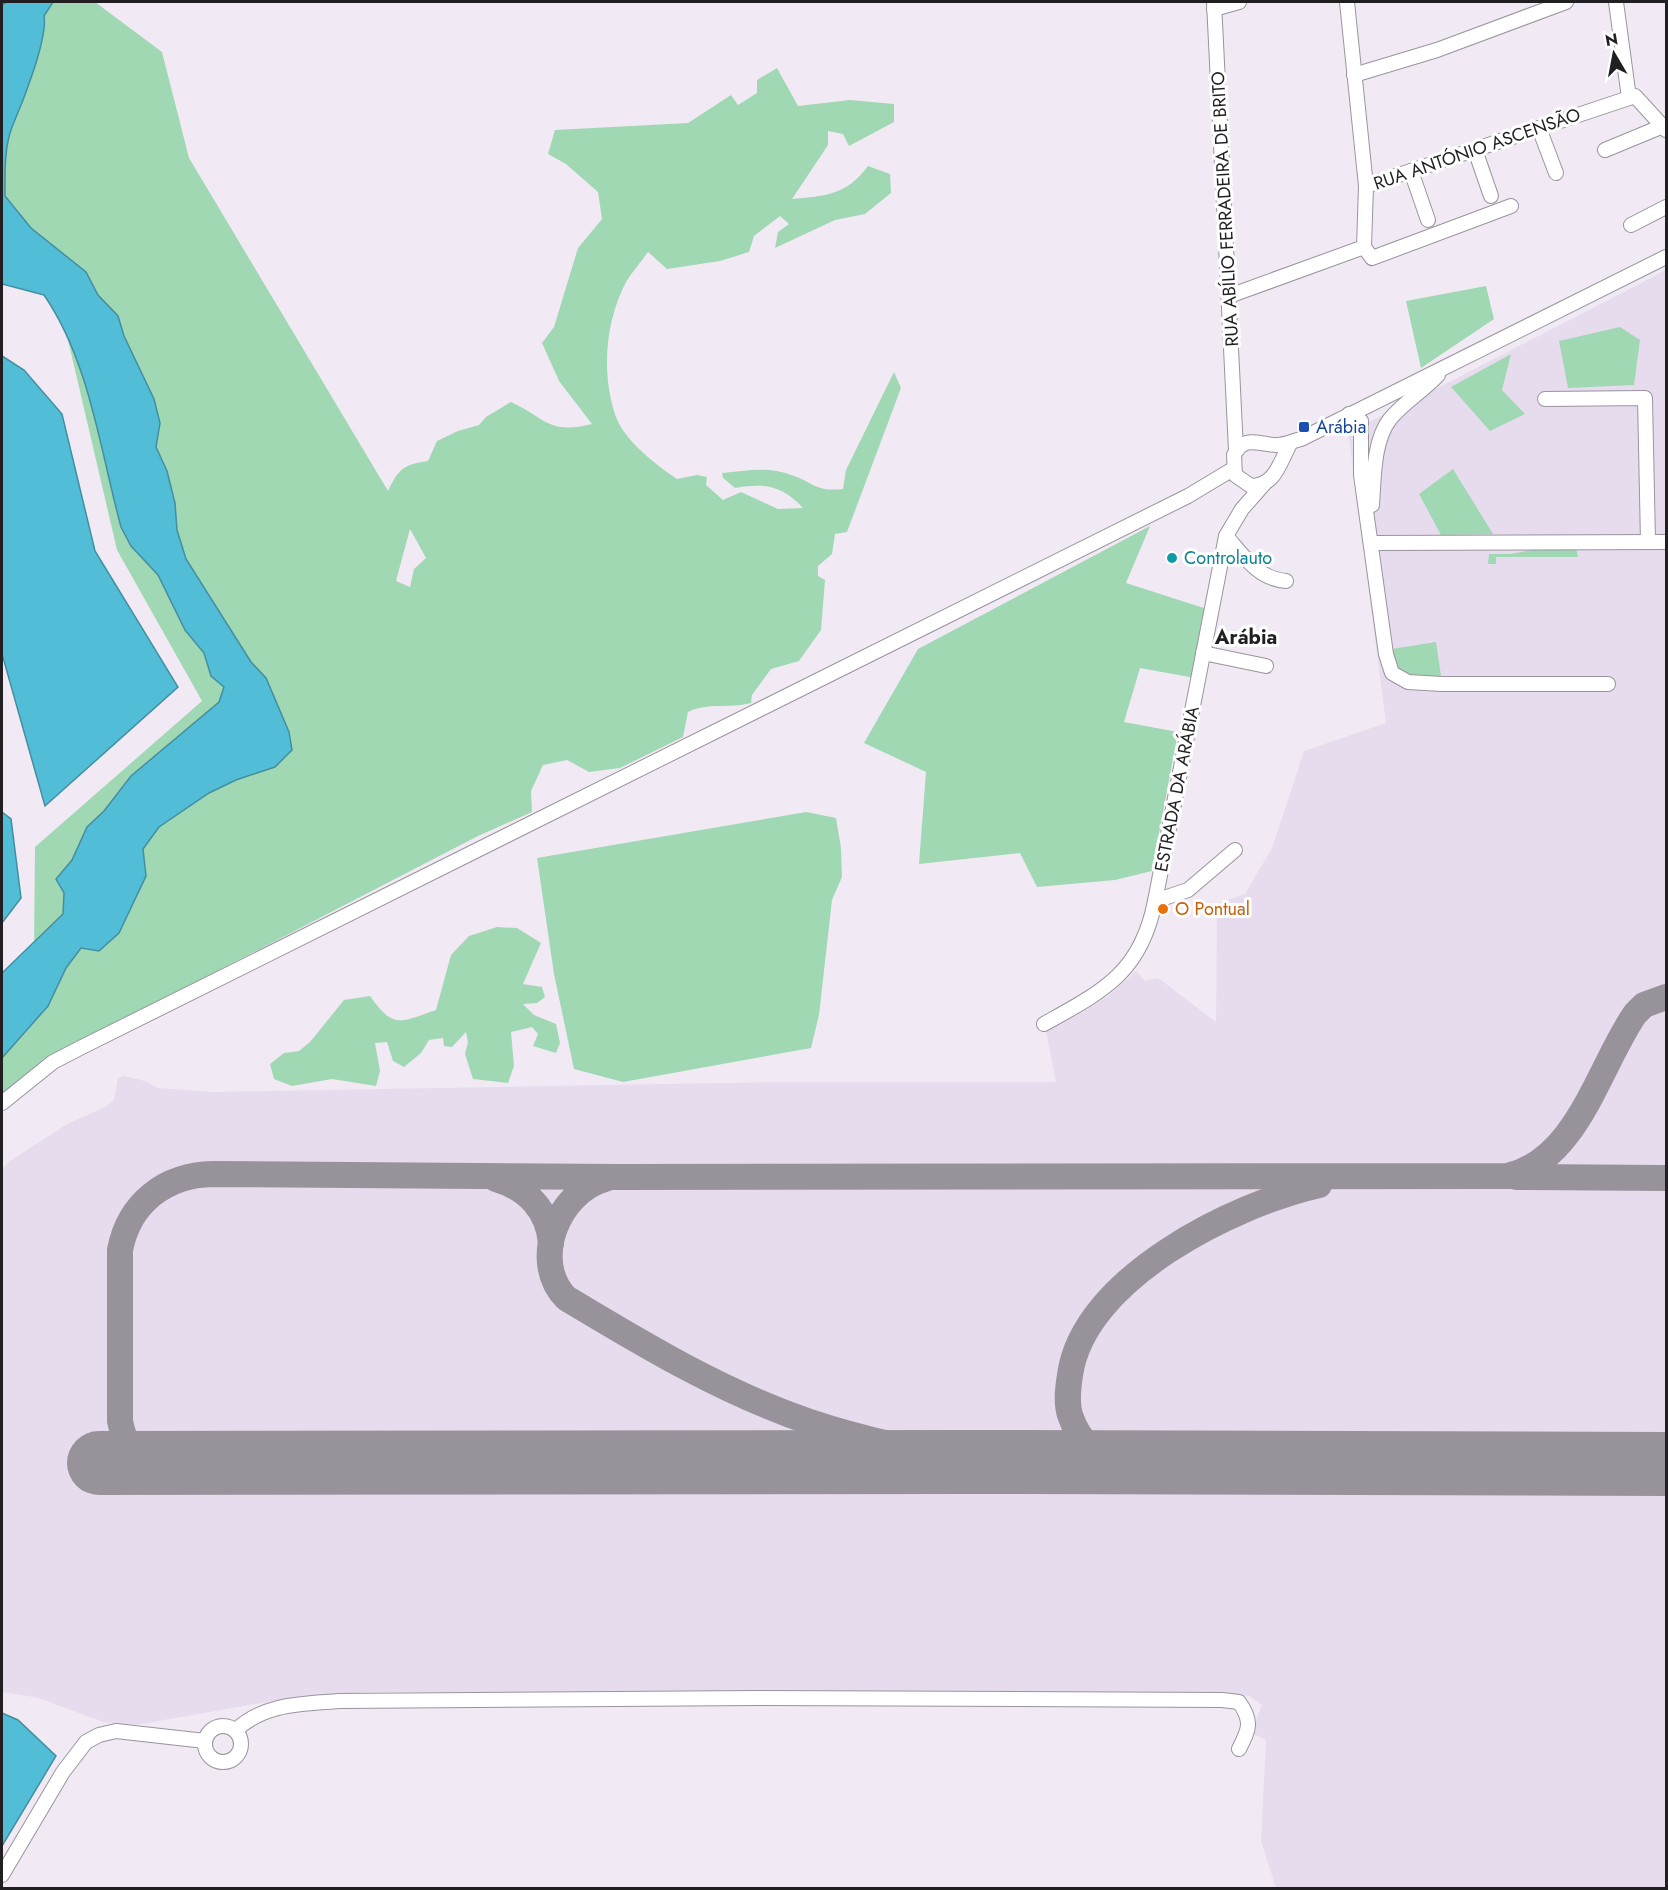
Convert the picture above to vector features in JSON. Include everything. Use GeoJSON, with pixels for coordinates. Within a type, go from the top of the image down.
{"type":"FeatureCollection","features":[{"type":"Feature","properties":{"kind":"street"},"geometry":{"type":"LineString","coordinates":[[1214,5],[1239,2]]}},
{"type":"Feature","properties":{"kind":"street"},"geometry":{"type":"LineString","coordinates":[[1347,2],[1366,186]]}},
{"type":"Feature","properties":{"kind":"street"},"geometry":{"type":"LineString","coordinates":[[1354,75],[1437,50],[1566,2]]}},
{"type":"Feature","properties":{"kind":"street"},"geometry":{"type":"LineString","coordinates":[[1605,150],[1665,128],[1635,96],[1629,98],[1616,2]]}},
{"type":"Feature","properties":{"kind":"street","name":"RUA ABÍLIO FERRADEIRA DE BRITO"},"geometry":{"type":"LineString","coordinates":[[1214,5],[1237,417],[1236,450]]}},
{"type":"Feature","properties":{"kind":"street","name":"RUA ANTÓNIO ASCENSÃO"},"geometry":{"type":"LineString","coordinates":[[1364,247],[1366,186],[1629,98]]}},
{"type":"Feature","properties":{"kind":"street"},"geometry":{"type":"LineString","coordinates":[[1539,128],[1556,173]]}},
{"type":"Feature","properties":{"kind":"street"},"geometry":{"type":"LineString","coordinates":[[1475,150],[1491,196]]}},
{"type":"Feature","properties":{"kind":"street"},"geometry":{"type":"LineString","coordinates":[[1411,171],[1428,220]]}},
{"type":"Feature","properties":{"kind":"street"},"geometry":{"type":"LineString","coordinates":[[1229,296],[1364,247],[1372,258],[1511,206]]}},
{"type":"Feature","properties":{"kind":"street"},"geometry":{"type":"LineString","coordinates":[[1631,225],[1666,207]]}},
{"type":"Feature","properties":{"kind":"street"},"geometry":{"type":"LineString","coordinates":[[1242,509],[1236,450],[1245,443],[1259,441],[1276,445],[1291,442],[1666,257]]}},
{"type":"Feature","properties":{"kind":"street"},"geometry":{"type":"LineString","coordinates":[[1371,536],[1374,475],[1385,429],[1393,416],[1425,388],[1443,368]]}},
{"type":"Feature","properties":{"kind":"street"},"geometry":{"type":"LineString","coordinates":[[1545,399],[1645,398],[1648,542]]}},
{"type":"Feature","properties":{"kind":"street"},"geometry":{"type":"LineString","coordinates":[[1349,414],[1361,421],[1361,475],[1386,654],[1388,664],[1399,678],[1408,682],[1442,684],[1608,684]]}},
{"type":"Feature","properties":{"kind":"street"},"geometry":{"type":"LineString","coordinates":[[1237,417],[1259,441],[1273,449],[1278,465]]}},
{"type":"Feature","properties":{"kind":"street"},"geometry":{"type":"LineString","coordinates":[[2,1103],[53,1062],[82,1047],[1188,496],[1239,477],[1264,484],[1274,476],[1291,442]]}},
{"type":"Feature","properties":{"kind":"street","name":"ESTRADA DA ARÁBIA"},"geometry":{"type":"LineString","coordinates":[[1044,1024],[1095,995],[1114,980],[1140,950],[1155,901],[1226,536],[1242,509],[1264,484]]}},
{"type":"Feature","properties":{"kind":"street"},"geometry":{"type":"LineString","coordinates":[[1226,536],[1263,574],[1274,580],[1286,581]]}},
{"type":"Feature","properties":{"kind":"street"},"geometry":{"type":"LineString","coordinates":[[1371,536],[1666,542]]}},
{"type":"Feature","properties":{"kind":"street"},"geometry":{"type":"LineString","coordinates":[[1203,653],[1266,666]]}},
{"type":"Feature","properties":{"kind":"street"},"geometry":{"type":"LineString","coordinates":[[1155,901],[1188,890],[1235,850]]}},
{"type":"Feature","properties":{"kind":"street"},"geometry":{"type":"LineString","coordinates":[[236,1730],[259,1712],[339,1701],[756,1698],[1222,1700],[1239,1702],[1246,1712],[1250,1726],[1239,1749]]}},
{"type":"Feature","properties":{"kind":"street"},"geometry":{"type":"LineString","coordinates":[[219,1726],[236,1730],[241,1739],[240,1750],[228,1761],[211,1757],[205,1741],[210,1731],[219,1726]]}},
{"type":"Feature","properties":{"kind":"street"},"geometry":{"type":"LineString","coordinates":[[2,1875],[63,1772],[86,1742],[99,1735],[116,1731],[205,1741]]}},
{"type":"Feature","properties":{"kind":"shaded area"},"geometry":{"type":"Polygon","coordinates":[[[1666,270],[1666,1888],[1276,1888],[1261,1841],[1266,1740],[1251,1733],[1262,1705],[1249,1696],[368,1692],[278,1700],[136,1725],[103,1722],[39,1698],[2,1692],[2,1169],[10,1161],[67,1124],[105,1107],[114,1100],[118,1078],[124,1076],[145,1081],[158,1088],[214,1092],[773,1082],[1056,1082],[1046,1031],[1107,997],[1136,971],[1145,981],[1158,978],[1216,1022],[1217,903],[1245,894],[1272,848],[1304,751],[1386,723],[1348,431],[1397,409],[1666,270]]]}},
{"type":"Feature","properties":{"kind":"green space"},"geometry":{"type":"Polygon","coordinates":[[[7,2],[95,2],[162,52],[189,158],[388,491],[402,469],[412,464],[428,461],[437,441],[458,431],[479,425],[486,417],[511,402],[556,426],[577,427],[592,424],[559,381],[542,343],[554,327],[578,248],[602,219],[598,192],[566,164],[548,154],[555,130],[688,123],[731,95],[738,105],[757,93],[757,80],[777,68],[798,106],[850,100],[894,104],[894,122],[849,146],[843,134],[828,131],[828,145],[792,199],[815,197],[834,192],[852,183],[868,166],[890,174],[891,193],[865,214],[835,220],[775,248],[778,232],[789,224],[780,216],[754,236],[749,252],[720,261],[667,269],[648,252],[626,282],[613,314],[607,348],[607,366],[611,400],[616,417],[626,435],[651,460],[677,479],[697,475],[707,477],[706,485],[723,500],[741,492],[778,509],[803,508],[780,490],[764,486],[735,488],[723,478],[722,473],[756,470],[782,472],[820,488],[843,489],[846,470],[894,372],[901,388],[847,532],[835,534],[832,554],[818,566],[818,576],[825,580],[821,630],[799,661],[771,669],[752,695],[751,703],[703,707],[688,712],[683,737],[620,768],[589,772],[567,760],[543,765],[531,791],[532,812],[478,836],[42,1062],[2,1099],[2,1058],[48,1006],[34,950],[35,847],[202,701],[117,550],[58,297],[2,273],[2,43],[7,2]],[[410,529],[396,581],[410,587],[414,569],[426,558],[410,529]]]}},
{"type":"Feature","properties":{"kind":"green space"},"geometry":{"type":"Polygon","coordinates":[[[1486,286],[1494,319],[1421,368],[1406,301],[1486,286]]]}},
{"type":"Feature","properties":{"kind":"green space"},"geometry":{"type":"Polygon","coordinates":[[[1620,327],[1640,340],[1634,385],[1568,388],[1559,341],[1620,327]]]}},
{"type":"Feature","properties":{"kind":"green space"},"geometry":{"type":"Polygon","coordinates":[[[1511,354],[1502,390],[1525,414],[1490,431],[1451,387],[1511,354]]]}},
{"type":"Feature","properties":{"kind":"green space"},"geometry":{"type":"Polygon","coordinates":[[[1453,469],[1493,534],[1441,535],[1419,494],[1453,469]]]}},
{"type":"Feature","properties":{"kind":"green space"},"geometry":{"type":"Polygon","coordinates":[[[1150,526],[1126,583],[1207,609],[1195,678],[1140,668],[1124,722],[1178,732],[1152,871],[1115,880],[1037,887],[1020,853],[919,864],[926,772],[864,743],[918,649],[1150,526]]]}},
{"type":"Feature","properties":{"kind":"green space"},"geometry":{"type":"Polygon","coordinates":[[[1536,549],[1573,549],[1577,551],[1578,557],[1496,557],[1496,564],[1488,564],[1489,554],[1511,554],[1536,549]]]}},
{"type":"Feature","properties":{"kind":"green space"},"geometry":{"type":"Polygon","coordinates":[[[1436,642],[1441,676],[1407,676],[1397,669],[1392,649],[1436,642]]]}},
{"type":"Feature","properties":{"kind":"green space"},"geometry":{"type":"Polygon","coordinates":[[[806,812],[836,818],[841,848],[842,877],[832,900],[819,1015],[811,1048],[623,1082],[574,1069],[554,974],[537,858],[806,812]]]}},
{"type":"Feature","properties":{"kind":"green space"},"geometry":{"type":"Polygon","coordinates":[[[497,927],[517,928],[541,943],[523,984],[542,987],[545,997],[537,1003],[523,1004],[534,1015],[556,1024],[560,1043],[556,1053],[533,1046],[538,1034],[532,1027],[511,1032],[514,1066],[508,1083],[473,1079],[465,1054],[468,1042],[466,1032],[452,1047],[444,1046],[443,1038],[429,1040],[421,1053],[404,1067],[393,1061],[387,1042],[375,1043],[380,1071],[376,1086],[332,1079],[292,1086],[274,1079],[270,1064],[284,1053],[299,1051],[310,1042],[344,1000],[370,996],[385,1014],[398,1020],[414,1018],[436,1010],[451,955],[469,936],[497,927]]]}},
{"type":"Feature","properties":{"kind":"water"},"geometry":{"type":"Polygon","coordinates":[[[7,2],[53,2],[44,16],[38,55],[28,88],[9,135],[5,196],[31,228],[86,272],[98,295],[118,316],[124,336],[154,399],[160,423],[156,447],[167,471],[175,503],[177,530],[186,559],[251,662],[266,678],[289,732],[292,750],[275,767],[236,780],[209,793],[159,827],[143,849],[146,876],[119,933],[99,951],[81,948],[66,968],[48,1006],[2,1058],[2,973],[63,914],[64,893],[56,879],[72,860],[87,827],[104,811],[131,776],[219,702],[224,687],[211,676],[204,653],[185,630],[158,575],[131,546],[121,527],[92,407],[60,321],[44,295],[2,284],[2,5],[7,2]]]}},
{"type":"Feature","properties":{"kind":"water"},"geometry":{"type":"Polygon","coordinates":[[[2,356],[24,370],[62,414],[95,551],[178,687],[45,806],[2,654],[2,356]]]}},
{"type":"Feature","properties":{"kind":"water"},"geometry":{"type":"Polygon","coordinates":[[[2,812],[11,819],[21,898],[2,923],[2,812]]]}},
{"type":"Feature","properties":{"kind":"water"},"geometry":{"type":"Polygon","coordinates":[[[2,1713],[18,1720],[56,1756],[2,1846],[2,1713]]]}},
{"type":"Feature","properties":{"kind":"taxiway"},"geometry":{"type":"LineString","coordinates":[[156,1463],[141,1457],[131,1448],[124,1436],[120,1421],[120,1250],[132,1218],[141,1206],[165,1186],[179,1180],[213,1174],[620,1177],[1508,1176],[1532,1166],[1552,1151],[1569,1132],[1584,1109],[1635,1014],[1644,1005],[1666,997]]}},
{"type":"Feature","properties":{"kind":"taxiway"},"geometry":{"type":"LineString","coordinates":[[1517,1177],[1666,1178]]}},
{"type":"Feature","properties":{"kind":"taxiway"},"geometry":{"type":"LineString","coordinates":[[496,1179],[517,1188],[534,1202],[546,1220],[551,1243]]}},
{"type":"Feature","properties":{"kind":"taxiway"},"geometry":{"type":"LineString","coordinates":[[605,1179],[588,1186],[574,1198],[554,1230],[550,1248],[550,1266],[555,1283],[566,1298],[685,1367],[778,1410],[851,1434],[975,1462]]}},
{"type":"Feature","properties":{"kind":"taxiway"},"geometry":{"type":"LineString","coordinates":[[1124,1464],[1105,1458],[1084,1441],[1074,1425],[1068,1405],[1070,1375],[1081,1340],[1103,1307],[1132,1277],[1168,1251],[1207,1228],[1246,1209],[1319,1185]]}},
{"type":"Feature","properties":{"kind":"runway"},"geometry":{"type":"LineString","coordinates":[[99,1463],[1666,1464]]}},
{"type":"Feature","properties":{"kind":"place","name":"Arábia"},"geometry":{"type":"Point","coordinates":[1304,427]}},
{"type":"Feature","properties":{"kind":"place","name":"Controlauto"},"geometry":{"type":"Point","coordinates":[1172,558]}},
{"type":"Feature","properties":{"kind":"place","name":"O Pontual"},"geometry":{"type":"Point","coordinates":[1163,909]}},
{"type":"Feature","properties":{"kind":"district","name":"Arábia"},"geometry":{"type":"Point","coordinates":[1246,637]}}]}
